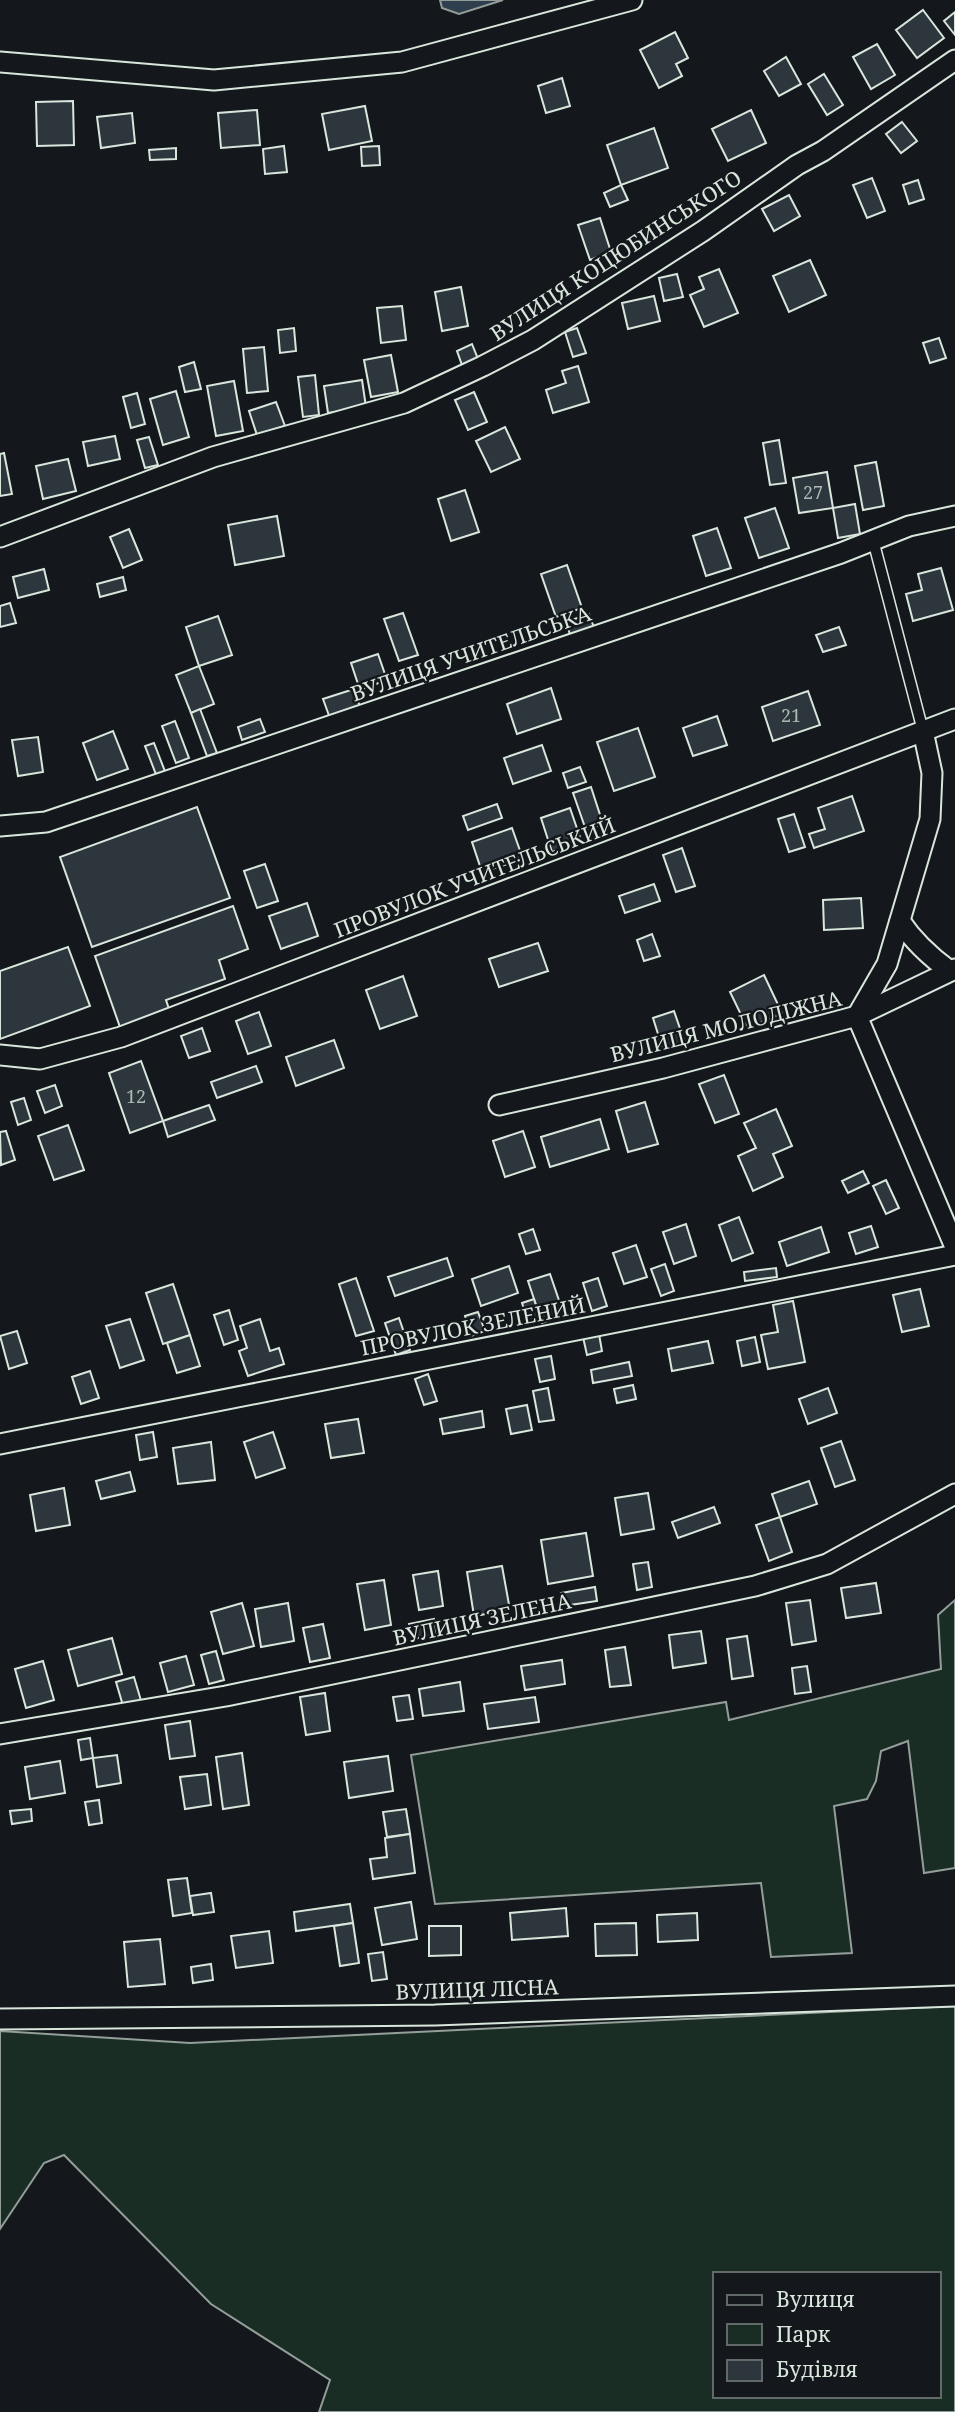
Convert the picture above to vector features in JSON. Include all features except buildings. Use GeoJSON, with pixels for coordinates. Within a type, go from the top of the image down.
{"type":"FeatureCollection","features":[{"type":"Feature","properties":{"kind":"street"},"geometry":{"type":"LineString","coordinates":[[0,62],[214,80],[402,62],[632,0]]}},
{"type":"Feature","properties":{"kind":"street","name":"ВУЛИЦЯ КОЦЮБИНСЬКОГО"},"geometry":{"type":"LineString","coordinates":[[0,537],[213,457],[404,402],[483,366],[533,340],[703,231],[797,164],[823,151],[955,60]]}},
{"type":"Feature","properties":{"kind":"street","name":"ВУЛИЦЯ УЧИТЕЛЬСЬКА"},"geometry":{"type":"LineString","coordinates":[[0,826],[46,822],[841,553],[909,526],[955,516]]}},
{"type":"Feature","properties":{"kind":"street","name":"ПРОВУЛОК УЧИТЕЛЬСЬКИЙ"},"geometry":{"type":"LineString","coordinates":[[3,1056],[40,1059],[121,1037],[955,719]]}},
{"type":"Feature","properties":{"kind":"street"},"geometry":{"type":"LineString","coordinates":[[923,731],[932,773],[930,819],[887,964],[857,1016],[955,1247]]}},
{"type":"Feature","properties":{"kind":"street"},"geometry":{"type":"LineString","coordinates":[[900,921],[931,957],[953,970]]}},
{"type":"Feature","properties":{"kind":"street","name":"ВУЛИЦЯ МОЛОДІЖНА"},"geometry":{"type":"LineString","coordinates":[[499,1105],[663,1068],[857,1016],[953,970]]}},
{"type":"Feature","properties":{"kind":"street","name":"ПРОВУЛОК ЗЕЛЕНИЙ"},"geometry":{"type":"LineString","coordinates":[[0,1444],[955,1255]]}},
{"type":"Feature","properties":{"kind":"street","name":"ВУЛИЦЯ ЗЕЛЕНА"},"geometry":{"type":"LineString","coordinates":[[0,1734],[226,1696],[755,1586],[827,1564],[955,1494]]}},
{"type":"Feature","properties":{"kind":"street","name":"ВУЛИЦЯ ЛІСНА"},"geometry":{"type":"LineString","coordinates":[[0,2019],[421,2015],[955,1996]]}},
{"type":"Feature","properties":{"kind":"lane"},"geometry":{"type":"LineString","coordinates":[[873,540],[923,731]]}},
{"type":"Feature","properties":{"kind":"green space"},"geometry":{"type":"Polygon","coordinates":[[[955,1600],[955,1868],[924,1873],[908,1741],[881,1751],[876,1781],[867,1799],[834,1806],[852,1953],[771,1957],[761,1883],[435,1904],[411,1755],[726,1702],[729,1720],[941,1669],[938,1615],[955,1600]]]}},
{"type":"Feature","properties":{"kind":"green space"},"geometry":{"type":"Polygon","coordinates":[[[955,2006],[955,2412],[319,2412],[330,2380],[211,2304],[64,2155],[44,2163],[0,2229],[0,2031],[190,2043],[955,2006]]]}},
{"type":"Feature","properties":{"kind":"water"},"geometry":{"type":"Polygon","coordinates":[[[440,0],[503,0],[459,14],[442,8],[440,0]]]}}]}
